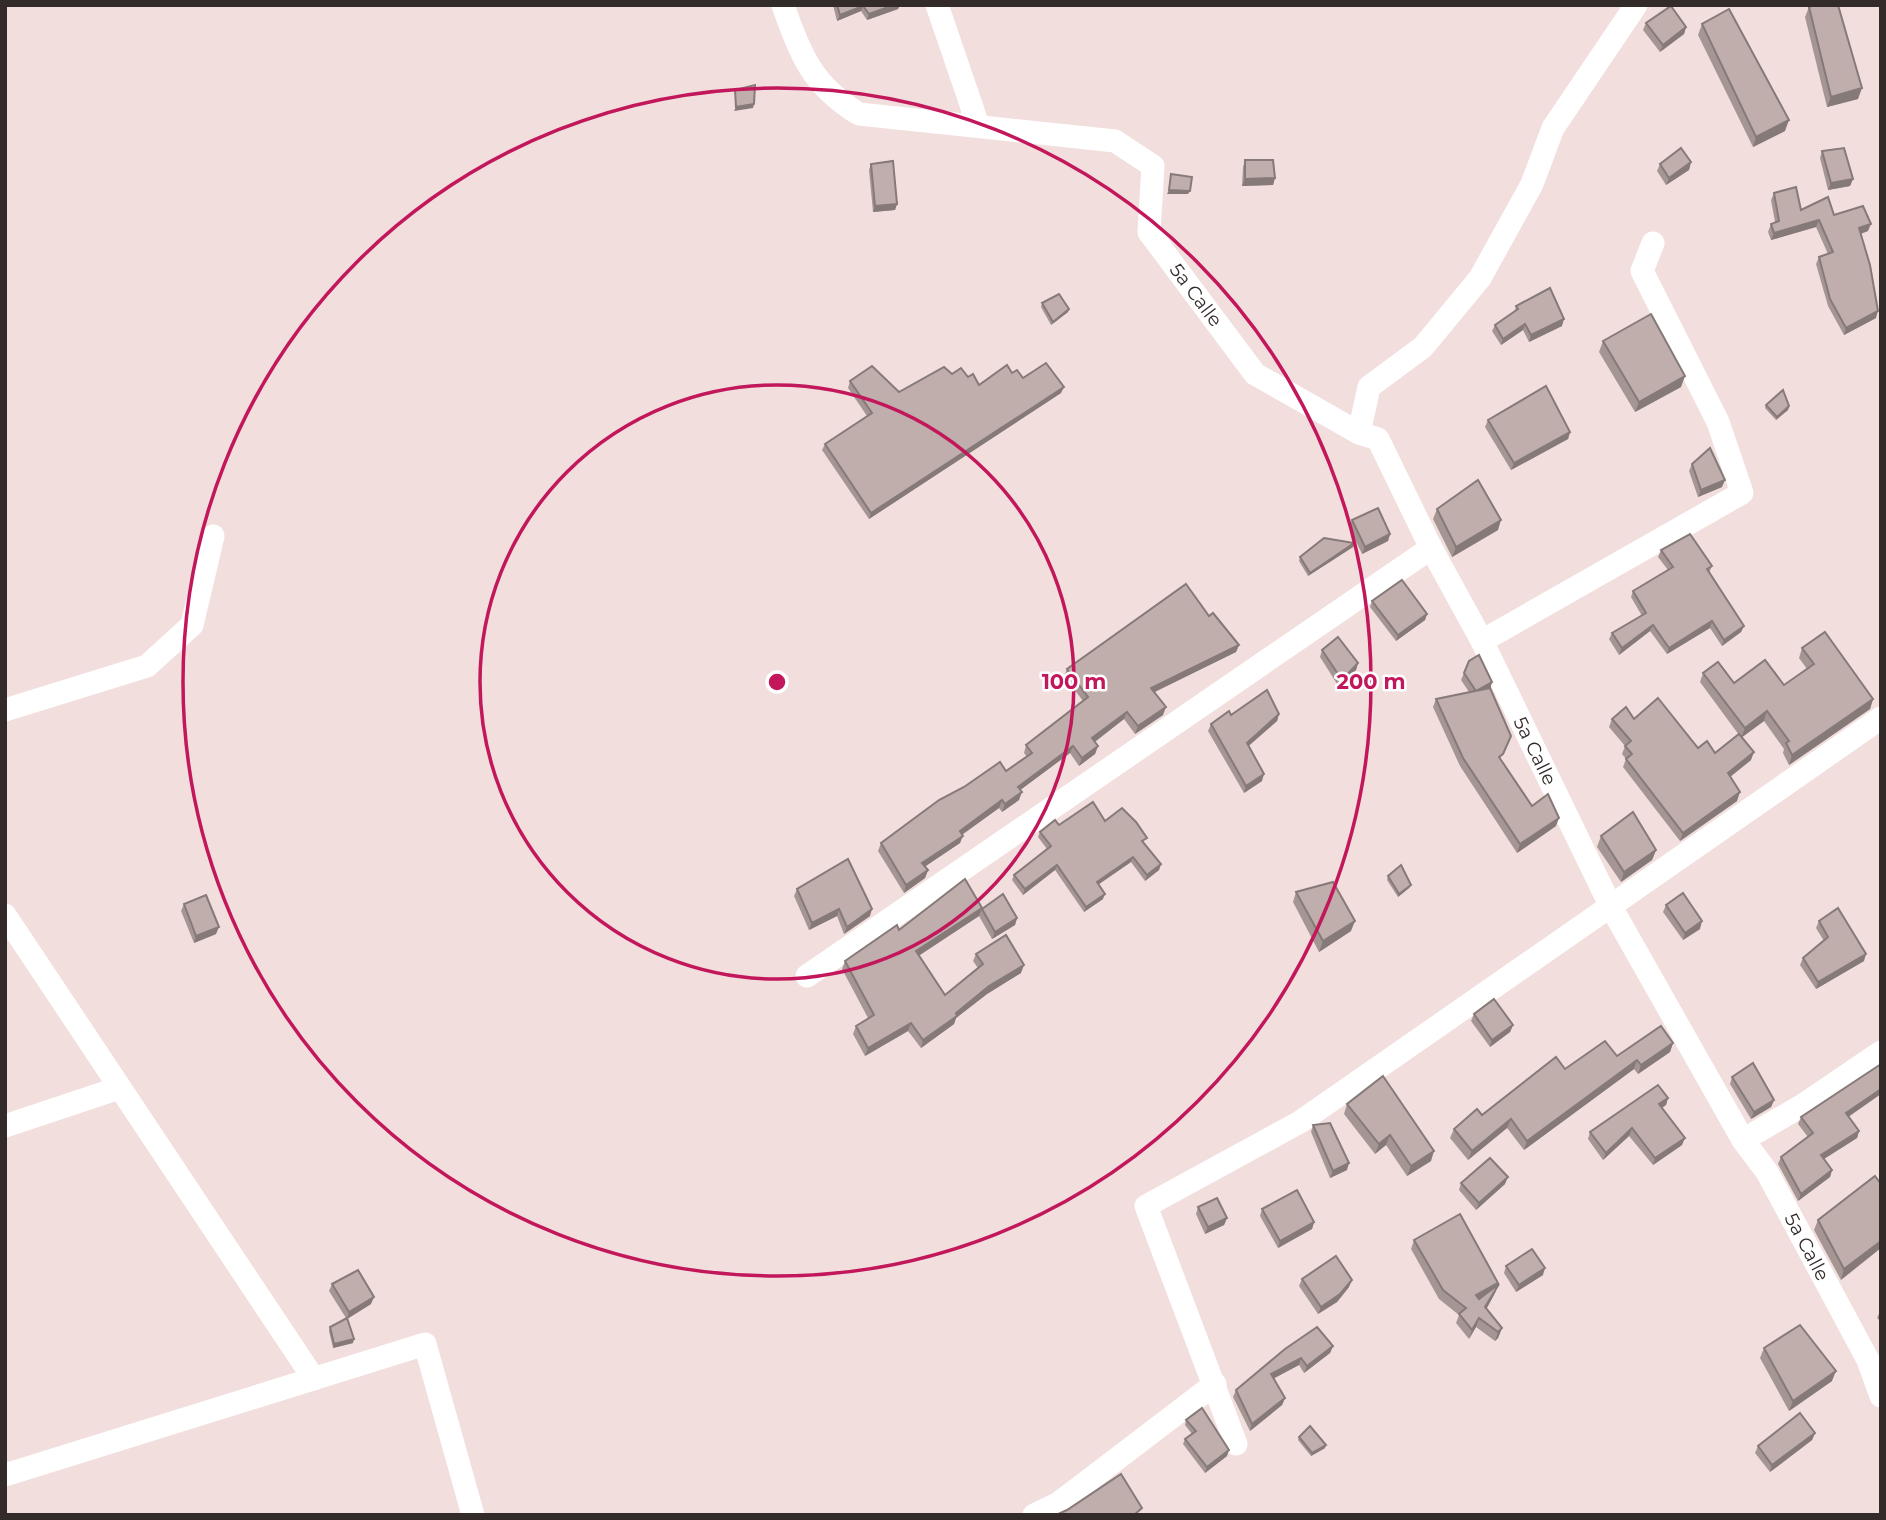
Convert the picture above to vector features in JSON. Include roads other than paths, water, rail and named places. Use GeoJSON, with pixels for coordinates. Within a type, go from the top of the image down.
{"type":"FeatureCollection","features":[{"type":"Feature","properties":{"kind":"street"},"geometry":{"type":"LineString","coordinates":[[783,5],[798,51],[832,97],[859,114],[978,125],[937,5]]}},
{"type":"Feature","properties":{"kind":"street"},"geometry":{"type":"LineString","coordinates":[[1359,433],[1369,387],[1423,347],[1480,278],[1532,184],[1553,128],[1636,5]]}},
{"type":"Feature","properties":{"kind":"street","name":"5a Calle"},"geometry":{"type":"LineString","coordinates":[[978,125],[1115,141],[1153,166],[1149,232],[1255,374],[1359,433],[1378,439],[1431,548],[1482,641],[1611,907],[1744,1140],[1767,1172],[1874,1356],[1881,1396]]}},
{"type":"Feature","properties":{"kind":"street"},"geometry":{"type":"LineString","coordinates":[[1482,641],[1742,493],[1718,422],[1642,271],[1653,243]]}},
{"type":"Feature","properties":{"kind":"street"},"geometry":{"type":"LineString","coordinates":[[5,710],[147,666],[192,625],[213,536]]}},
{"type":"Feature","properties":{"kind":"street"},"geometry":{"type":"LineString","coordinates":[[807,976],[1431,548]]}},
{"type":"Feature","properties":{"kind":"street"},"geometry":{"type":"LineString","coordinates":[[1236,1444],[1146,1206],[1300,1122],[1881,718]]}},
{"type":"Feature","properties":{"kind":"street"},"geometry":{"type":"LineString","coordinates":[[5,915],[314,1379]]}},
{"type":"Feature","properties":{"kind":"street"},"geometry":{"type":"LineString","coordinates":[[1744,1140],[1803,1105],[1881,1052]]}},
{"type":"Feature","properties":{"kind":"street"},"geometry":{"type":"LineString","coordinates":[[5,1126],[119,1088]]}},
{"type":"Feature","properties":{"kind":"street"},"geometry":{"type":"LineString","coordinates":[[5,1475],[425,1345],[473,1515]]}},
{"type":"Feature","properties":{"kind":"street"},"geometry":{"type":"LineString","coordinates":[[1034,1515],[1059,1503],[1215,1384]]}}]}
